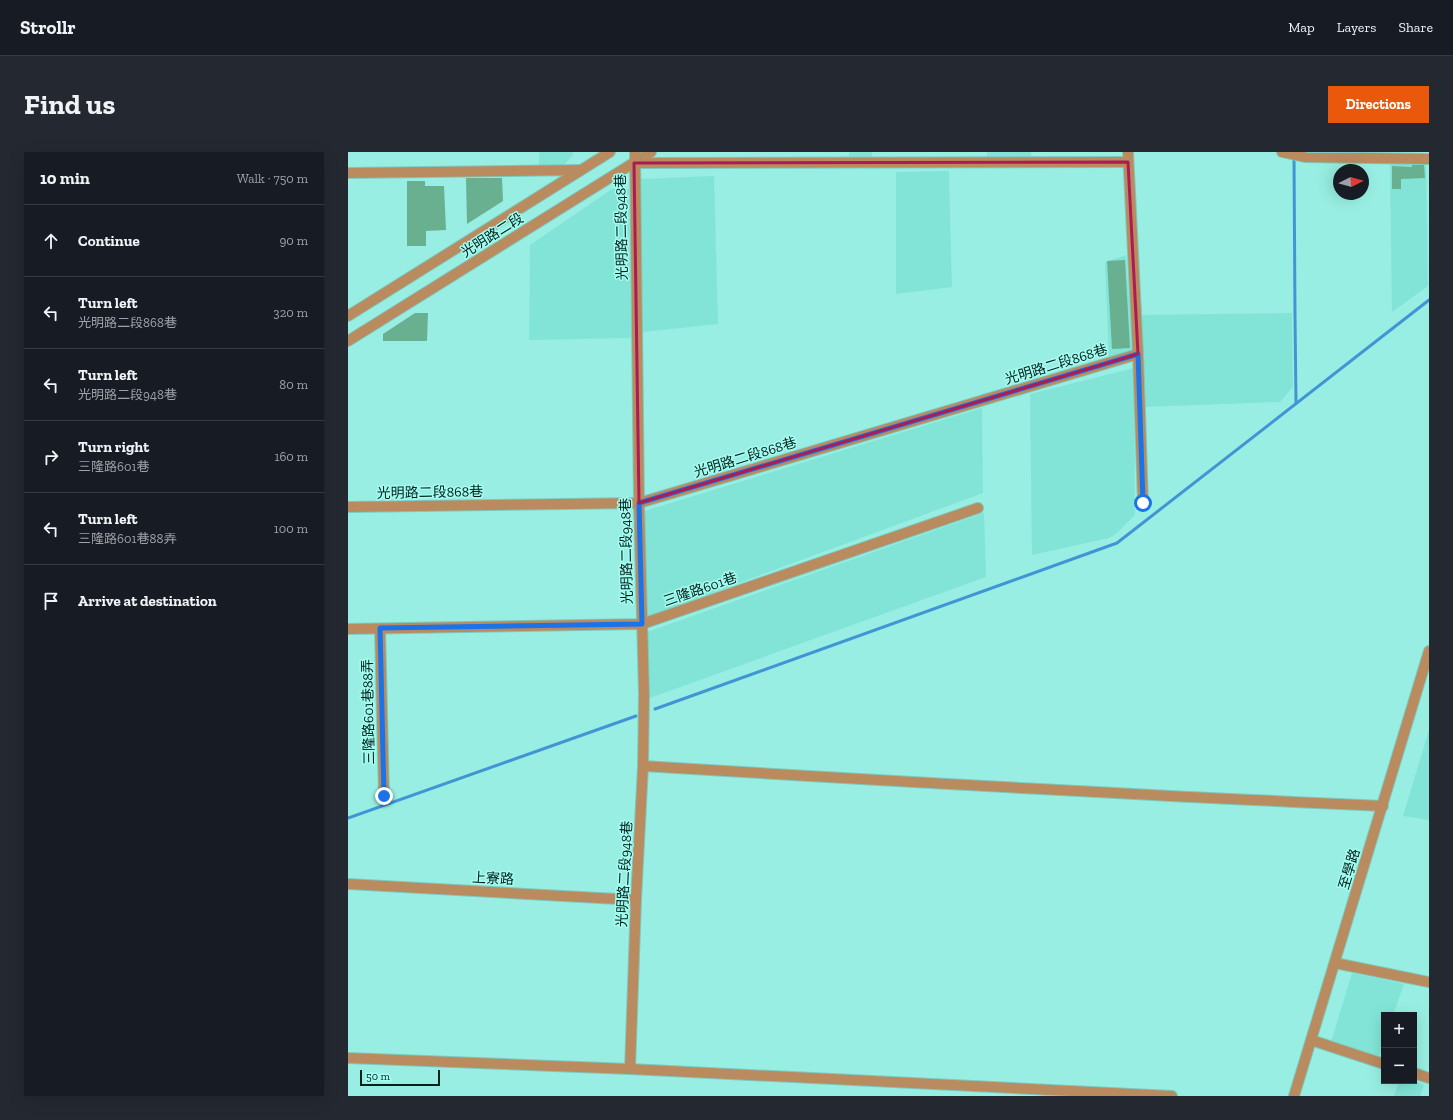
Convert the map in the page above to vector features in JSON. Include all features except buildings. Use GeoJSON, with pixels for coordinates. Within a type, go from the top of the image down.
{"type":"FeatureCollection","features":[{"type":"Feature","properties":{"kind":"street","name":"光明路二段"},"geometry":{"type":"LineString","coordinates":[[348,316],[610,152]]}},
{"type":"Feature","properties":{"kind":"street","name":"光明路二段948巷"},"geometry":{"type":"LineString","coordinates":[[630,1069],[636,900],[643,766],[644,694],[639,503],[635,152]]}},
{"type":"Feature","properties":{"kind":"street","name":"光明路二段"},"geometry":{"type":"LineString","coordinates":[[348,341],[651,152]]}},
{"type":"Feature","properties":{"kind":"street"},"geometry":{"type":"LineString","coordinates":[[1282,152],[1305,157],[1429,159]]}},
{"type":"Feature","properties":{"kind":"street"},"geometry":{"type":"LineString","coordinates":[[634,163],[1128,157],[1138,354],[1143,503]]}},
{"type":"Feature","properties":{"kind":"street"},"geometry":{"type":"LineString","coordinates":[[348,173],[581,170]]}},
{"type":"Feature","properties":{"kind":"street","name":"光明路二段868巷"},"geometry":{"type":"LineString","coordinates":[[348,507],[639,503],[1138,354]]}},
{"type":"Feature","properties":{"kind":"street","name":"三隆路601巷"},"geometry":{"type":"LineString","coordinates":[[348,629],[642,624],[978,508]]}},
{"type":"Feature","properties":{"kind":"street","name":"三隆路601巷88弄"},"geometry":{"type":"LineString","coordinates":[[380,628],[384,796]]}},
{"type":"Feature","properties":{"kind":"street","name":"至學路"},"geometry":{"type":"LineString","coordinates":[[1294,1096],[1429,651]]}},
{"type":"Feature","properties":{"kind":"street"},"geometry":{"type":"LineString","coordinates":[[643,766],[1130,795],[1383,806]]}},
{"type":"Feature","properties":{"kind":"street","name":"上寮路"},"geometry":{"type":"LineString","coordinates":[[348,884],[636,900]]}},
{"type":"Feature","properties":{"kind":"street"},"geometry":{"type":"LineString","coordinates":[[1335,963],[1429,982]]}},
{"type":"Feature","properties":{"kind":"street"},"geometry":{"type":"LineString","coordinates":[[1311,1040],[1381,1063]]}},
{"type":"Feature","properties":{"kind":"street"},"geometry":{"type":"LineString","coordinates":[[348,1058],[630,1069],[1172,1096]]}},
{"type":"Feature","properties":{"kind":"street"},"geometry":{"type":"LineString","coordinates":[[1417,1074],[1429,1078]]}},
{"type":"Feature","properties":{"kind":"highlighted area"},"geometry":{"type":"Polygon","coordinates":[[[1128,162],[1138,354],[639,503],[634,163],[1128,162]]]}},
{"type":"Feature","properties":{"kind":"shaded area"},"geometry":{"type":"Polygon","coordinates":[[[539,152],[573,152],[573,155],[564,165],[539,166],[539,152]]]}},
{"type":"Feature","properties":{"kind":"shaded area"},"geometry":{"type":"Polygon","coordinates":[[[849,152],[872,152],[872,156],[849,163],[849,152]]]}},
{"type":"Feature","properties":{"kind":"shaded area"},"geometry":{"type":"Polygon","coordinates":[[[987,152],[1031,152],[1031,159],[987,157],[987,152]]]}},
{"type":"Feature","properties":{"kind":"shaded area"},"geometry":{"type":"Polygon","coordinates":[[[1390,164],[1426,164],[1428,286],[1392,312],[1390,164]]]}},
{"type":"Feature","properties":{"kind":"shaded area"},"geometry":{"type":"Polygon","coordinates":[[[949,171],[952,287],[896,294],[896,172],[949,171]]]}},
{"type":"Feature","properties":{"kind":"shaded area"},"geometry":{"type":"Polygon","coordinates":[[[714,176],[718,324],[643,332],[640,179],[714,176]]]}},
{"type":"Feature","properties":{"kind":"shaded area"},"geometry":{"type":"Polygon","coordinates":[[[612,189],[629,189],[631,338],[529,340],[530,245],[612,189]]]}},
{"type":"Feature","properties":{"kind":"shaded area"},"geometry":{"type":"Polygon","coordinates":[[[1126,255],[1133,353],[1109,359],[1105,262],[1126,255]]]}},
{"type":"Feature","properties":{"kind":"shaded area"},"geometry":{"type":"Polygon","coordinates":[[[1292,313],[1293,387],[1280,402],[1142,407],[1140,315],[1292,313]]]}},
{"type":"Feature","properties":{"kind":"shaded area"},"geometry":{"type":"Polygon","coordinates":[[[1134,368],[1135,515],[1117,533],[1109,538],[1032,555],[1030,394],[1134,368]]]}},
{"type":"Feature","properties":{"kind":"shaded area"},"geometry":{"type":"Polygon","coordinates":[[[982,408],[983,493],[647,617],[641,512],[982,408]]]}},
{"type":"Feature","properties":{"kind":"shaded area"},"geometry":{"type":"Polygon","coordinates":[[[984,513],[986,577],[647,699],[644,633],[984,513]]]}},
{"type":"Feature","properties":{"kind":"shaded area"},"geometry":{"type":"Polygon","coordinates":[[[1429,730],[1429,820],[1403,816],[1429,730]]]}},
{"type":"Feature","properties":{"kind":"shaded area"},"geometry":{"type":"Polygon","coordinates":[[[1352,973],[1404,984],[1394,1012],[1381,1012],[1381,1050],[1379,1056],[1331,1042],[1352,973]]]}},
{"type":"Feature","properties":{"kind":"shaded area"},"geometry":{"type":"Polygon","coordinates":[[[1417,1083],[1424,1085],[1420,1096],[1394,1096],[1398,1084],[1417,1084],[1417,1083]]]}},
{"type":"Feature","properties":{"kind":"waterway"},"geometry":{"type":"LineString","coordinates":[[1294,156],[1296,403]]}},
{"type":"Feature","properties":{"kind":"waterway"},"geometry":{"type":"LineString","coordinates":[[655,709],[1117,543],[1429,300]]}},
{"type":"Feature","properties":{"kind":"waterway"},"geometry":{"type":"LineString","coordinates":[[348,818],[636,716]]}},
{"type":"Feature","properties":{"kind":"route"},"geometry":{"type":"LineString","coordinates":[[384,796],[380,628],[642,624],[639,503],[1138,354],[1143,503]]}}]}
